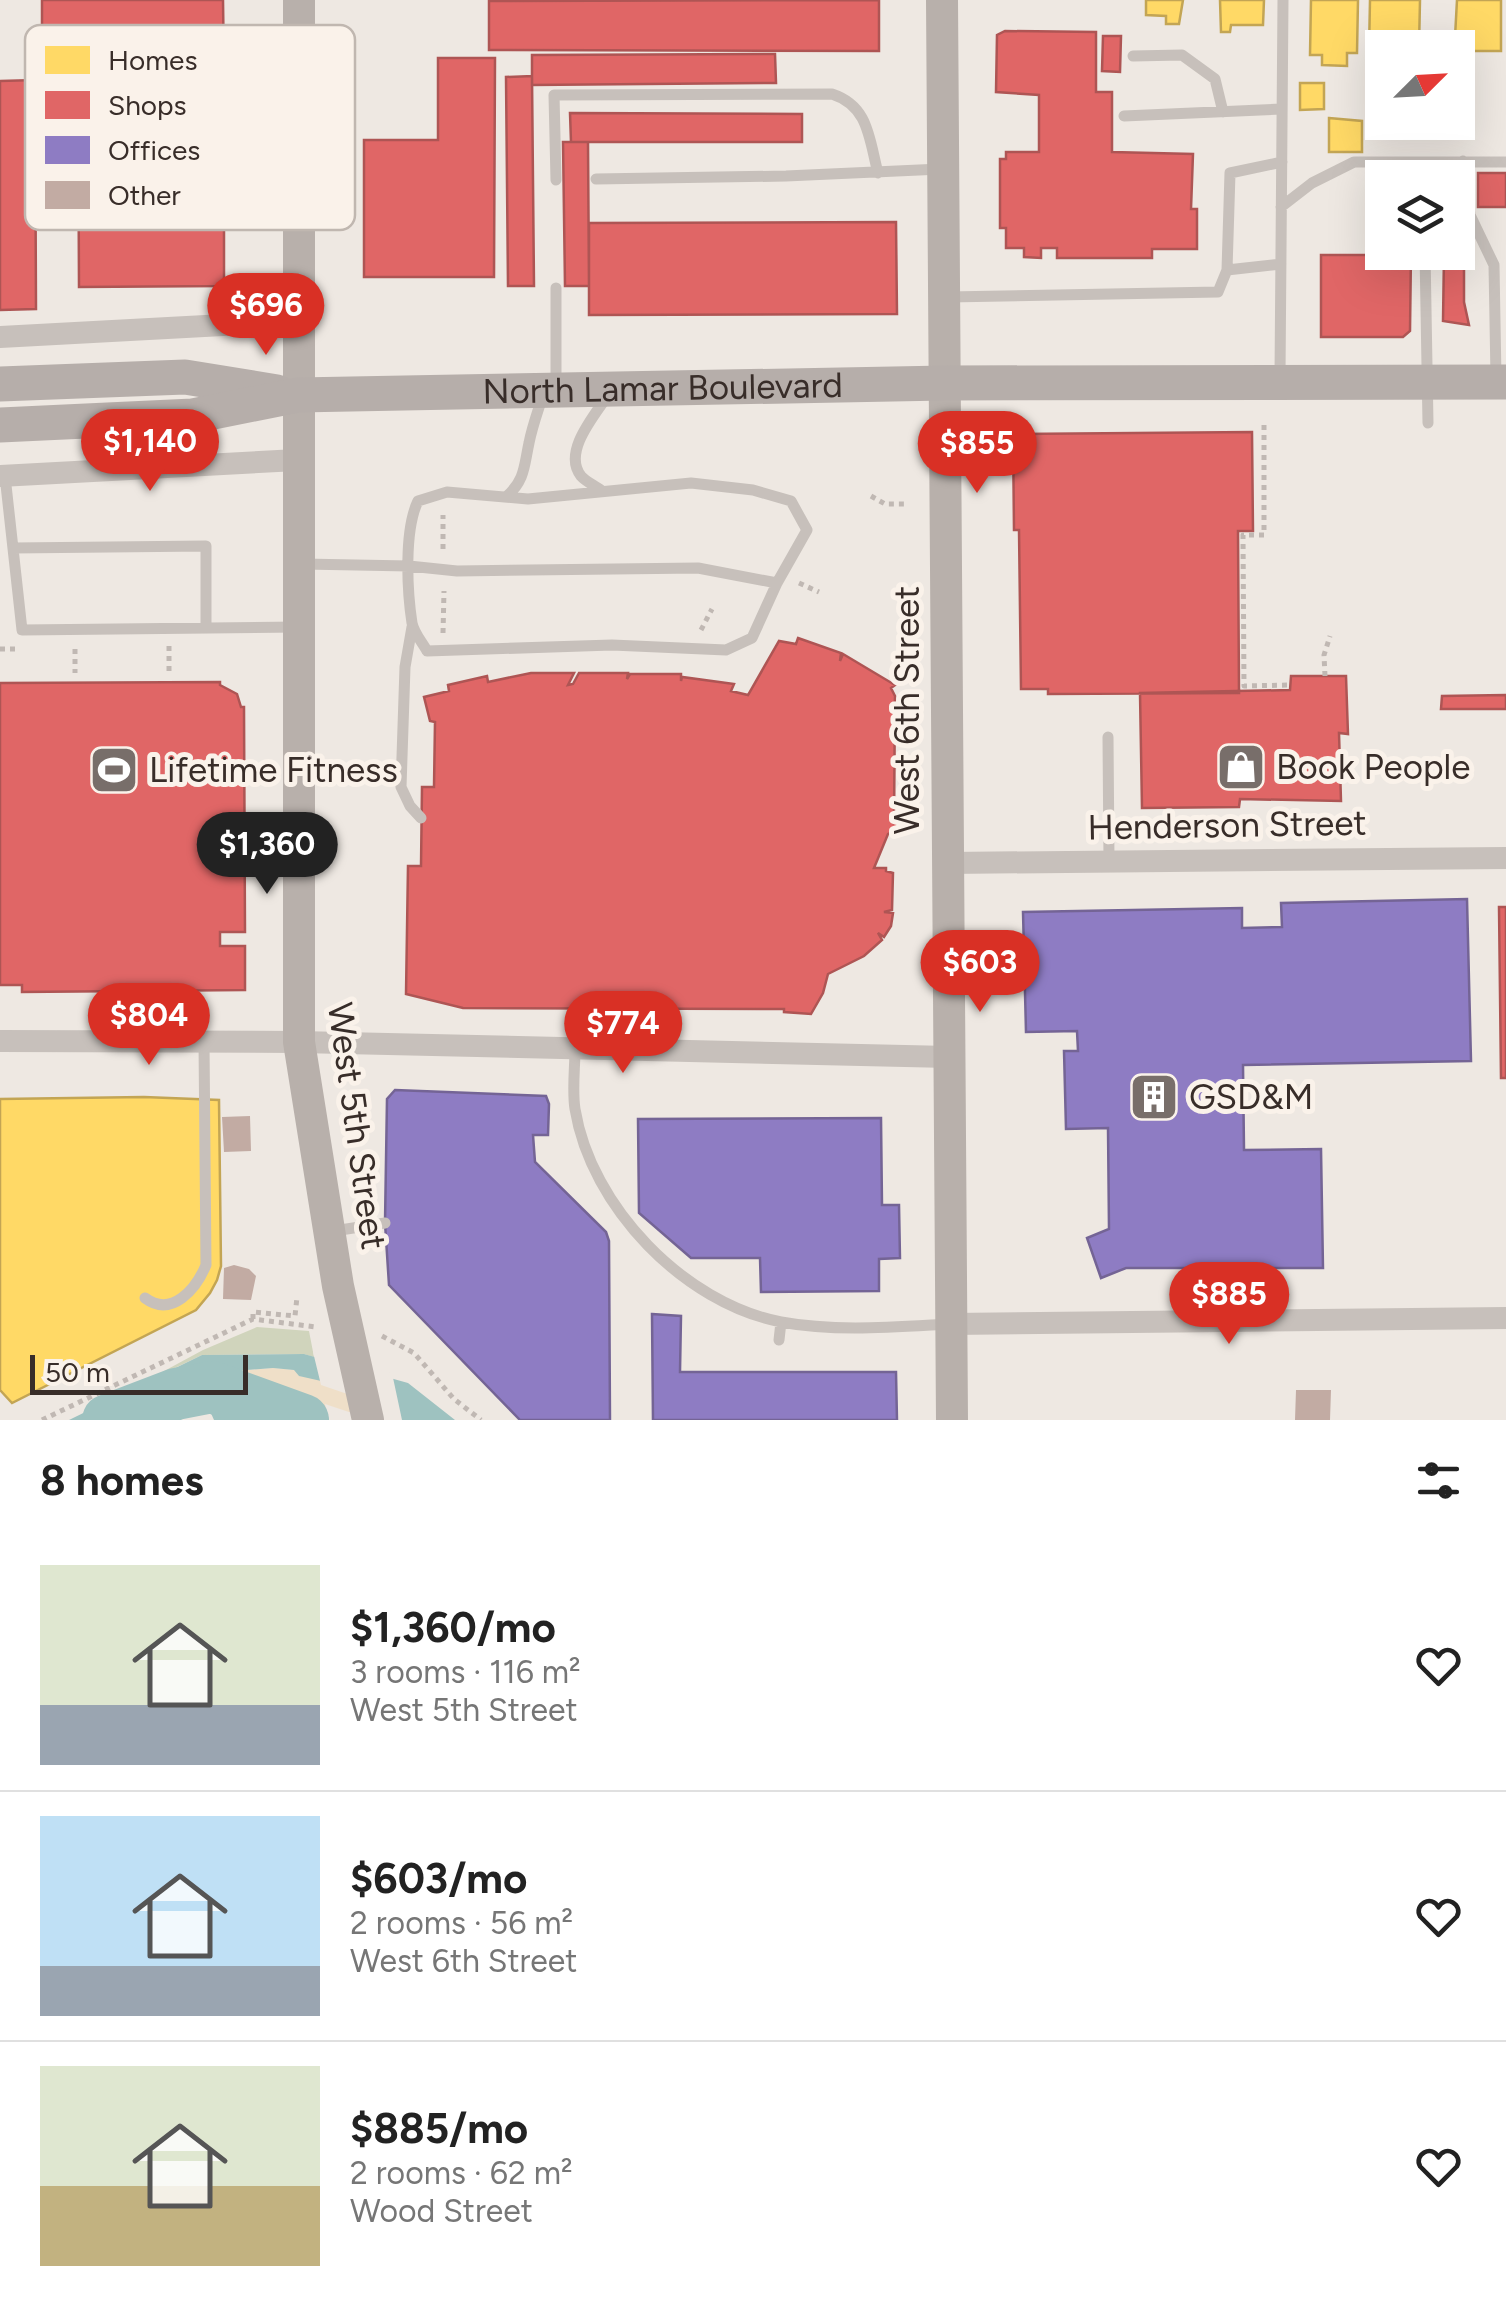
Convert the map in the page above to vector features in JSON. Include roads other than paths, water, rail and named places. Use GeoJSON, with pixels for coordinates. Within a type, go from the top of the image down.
{"type":"FeatureCollection","features":[{"type":"Feature","properties":{"kind":"main road","name":"West 5th Street"},"geometry":{"type":"LineString","coordinates":[[299,0],[299,25]]}},
{"type":"Feature","properties":{"kind":"main road","name":"West 6th Street"},"geometry":{"type":"LineString","coordinates":[[942,0],[952,1420]]}},
{"type":"Feature","properties":{"kind":"main road","name":"West 5th Street"},"geometry":{"type":"LineString","coordinates":[[298,230],[299,1042],[345,1328],[368,1420]]}},
{"type":"Feature","properties":{"kind":"main road","name":"North Lamar Boulevard"},"geometry":{"type":"LineString","coordinates":[[0,384],[184,377],[298,395],[944,383],[1501,382]]}},
{"type":"Feature","properties":{"kind":"main road","name":"North Lamar Boulevard"},"geometry":{"type":"LineString","coordinates":[[0,425],[193,416],[298,395]]}},
{"type":"Feature","properties":{"kind":"street"},"geometry":{"type":"LineString","coordinates":[[0,336],[297,321]]}},
{"type":"Feature","properties":{"kind":"street"},"geometry":{"type":"LineString","coordinates":[[3,476],[298,460]]}},
{"type":"Feature","properties":{"kind":"street","name":"Henderson Street"},"geometry":{"type":"LineString","coordinates":[[948,863],[1506,858]]}},
{"type":"Feature","properties":{"kind":"street"},"geometry":{"type":"LineString","coordinates":[[0,1041],[299,1042],[949,1057]]}},
{"type":"Feature","properties":{"kind":"street"},"geometry":{"type":"LineString","coordinates":[[952,1324],[1506,1318]]}},
{"type":"Feature","properties":{"kind":"lane"},"geometry":{"type":"LineString","coordinates":[[1280,381],[1283,0]]}},
{"type":"Feature","properties":{"kind":"lane"},"geometry":{"type":"LineString","coordinates":[[1133,56],[1182,54],[1215,78],[1223,112]]}},
{"type":"Feature","properties":{"kind":"lane"},"geometry":{"type":"LineString","coordinates":[[556,180],[554,95],[832,94],[848,99],[863,115],[878,173]]}},
{"type":"Feature","properties":{"kind":"lane"},"geometry":{"type":"LineString","coordinates":[[1124,116],[1281,108]]}},
{"type":"Feature","properties":{"kind":"lane"},"geometry":{"type":"LineString","coordinates":[[944,297],[1218,292],[1227,270],[1230,173],[1282,162]]}},
{"type":"Feature","properties":{"kind":"lane"},"geometry":{"type":"LineString","coordinates":[[1282,207],[1312,183],[1354,162],[1365,162]]}},
{"type":"Feature","properties":{"kind":"lane"},"geometry":{"type":"LineString","coordinates":[[1475,162],[1506,162]]}},
{"type":"Feature","properties":{"kind":"lane"},"geometry":{"type":"LineString","coordinates":[[596,179],[943,169]]}},
{"type":"Feature","properties":{"kind":"lane"},"geometry":{"type":"LineString","coordinates":[[1475,225],[1494,265],[1501,382]]}},
{"type":"Feature","properties":{"kind":"lane"},"geometry":{"type":"LineString","coordinates":[[1227,270],[1281,264]]}},
{"type":"Feature","properties":{"kind":"lane"},"geometry":{"type":"LineString","coordinates":[[1425,270],[1428,423]]}},
{"type":"Feature","properties":{"kind":"lane"},"geometry":{"type":"LineString","coordinates":[[507,496],[518,486],[525,471],[529,443],[550,390],[556,288]]}},
{"type":"Feature","properties":{"kind":"lane"},"geometry":{"type":"LineString","coordinates":[[602,490],[582,476],[576,464],[584,432],[612,390]]}},
{"type":"Feature","properties":{"kind":"lane"},"geometry":{"type":"LineString","coordinates":[[3,476],[22,630],[298,627]]}},
{"type":"Feature","properties":{"kind":"lane"},"geometry":{"type":"LineString","coordinates":[[412,627],[428,651],[612,645],[726,650],[752,638],[806,530],[791,501],[753,490],[691,483],[528,499],[447,492],[418,501],[411,516],[412,627],[405,667],[401,787],[421,818]]}},
{"type":"Feature","properties":{"kind":"lane"},"geometry":{"type":"LineString","coordinates":[[14,548],[206,546],[206,628]]}},
{"type":"Feature","properties":{"kind":"lane"},"geometry":{"type":"LineString","coordinates":[[298,564],[457,571],[698,568],[777,582]]}},
{"type":"Feature","properties":{"kind":"lane"},"geometry":{"type":"LineString","coordinates":[[1108,737],[1109,861]]}},
{"type":"Feature","properties":{"kind":"lane"},"geometry":{"type":"LineString","coordinates":[[145,1298],[164,1306],[182,1299],[194,1288],[206,1265],[204,1042]]}},
{"type":"Feature","properties":{"kind":"lane"},"geometry":{"type":"LineString","coordinates":[[575,1048],[574,1109],[605,1190],[663,1262],[700,1290],[781,1322],[858,1327],[952,1324]]}},
{"type":"Feature","properties":{"kind":"lane"},"geometry":{"type":"LineString","coordinates":[[330,1231],[385,1224]]}},
{"type":"Feature","properties":{"kind":"lane"},"geometry":{"type":"LineString","coordinates":[[779,1340],[781,1322]]}},
{"type":"Feature","properties":{"kind":"water"},"geometry":{"type":"Polygon","coordinates":[[[304,1354],[408,1383],[455,1420],[289,1420],[277,1413],[255,1420],[214,1420],[210,1411],[236,1401],[232,1394],[214,1395],[210,1401],[182,1401],[183,1410],[157,1420],[69,1420],[202,1355],[304,1354]],[[294,1370],[234,1371],[222,1380],[348,1417],[379,1416],[339,1385],[299,1376],[294,1370]]]}},
{"type":"Feature","properties":{"kind":"waterway"},"geometry":{"type":"LineString","coordinates":[[108,1420],[176,1394],[212,1387],[303,1420]]}},
{"type":"Feature","properties":{"kind":"place","name":"Book People"},"geometry":{"type":"Point","coordinates":[1241,767]}},
{"type":"Feature","properties":{"kind":"place","name":"Lifetime Fitness"},"geometry":{"type":"Point","coordinates":[114,770]}},
{"type":"Feature","properties":{"kind":"place","name":"GSD&M"},"geometry":{"type":"Point","coordinates":[1154,1097]}}]}
